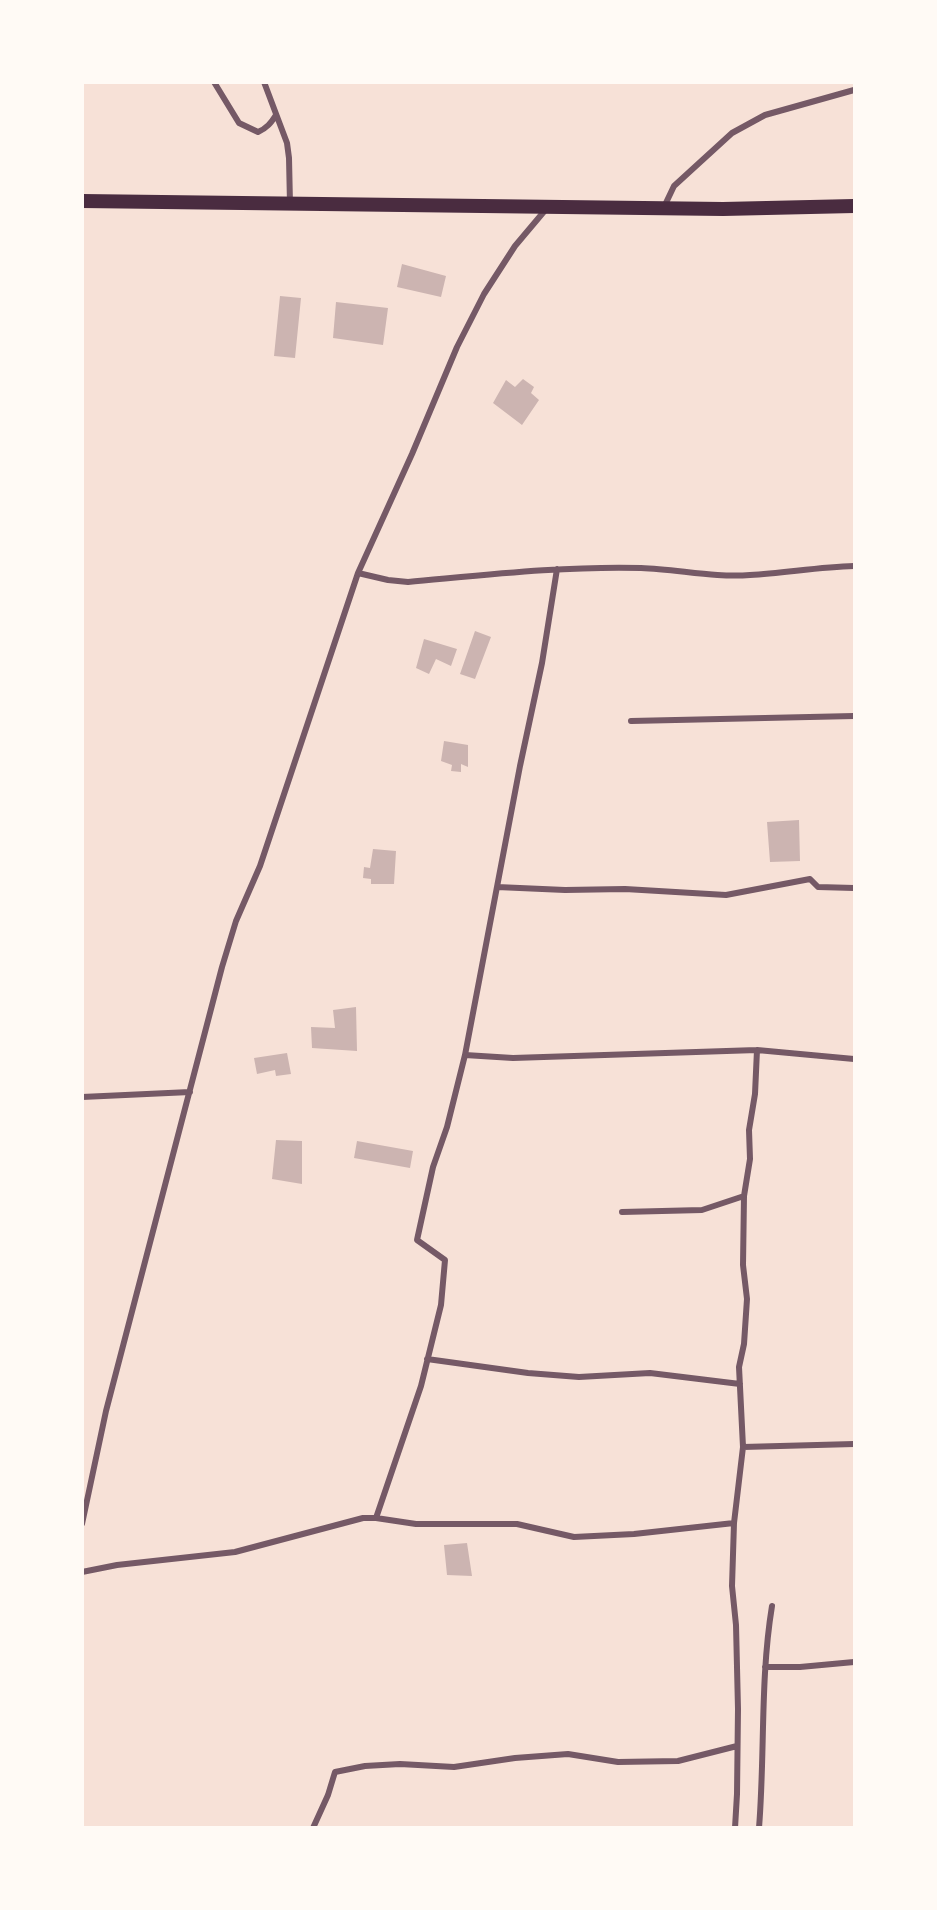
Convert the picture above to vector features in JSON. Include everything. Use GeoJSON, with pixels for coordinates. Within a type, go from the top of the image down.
{"type":"FeatureCollection","features":[{"type":"Feature","properties":{"kind":"main road"},"geometry":{"type":"LineString","coordinates":[[82,201],[548,208],[723,209],[855,206]]}},
{"type":"Feature","properties":{"kind":"street"},"geometry":{"type":"LineString","coordinates":[[214,82],[239,123],[251,130],[258,132],[264,129],[271,124],[276,115]]}},
{"type":"Feature","properties":{"kind":"street"},"geometry":{"type":"LineString","coordinates":[[264,82],[286,143],[289,158],[290,204]]}},
{"type":"Feature","properties":{"kind":"street"},"geometry":{"type":"LineString","coordinates":[[664,207],[674,186],[732,133],[765,115],[855,90]]}},
{"type":"Feature","properties":{"kind":"street"},"geometry":{"type":"LineString","coordinates":[[82,1524],[106,1411],[236,921],[260,866],[358,573],[412,454],[457,346],[484,294],[515,246],[548,208]]}},
{"type":"Feature","properties":{"kind":"street"},"geometry":{"type":"LineString","coordinates":[[358,573],[408,582],[557,569],[642,568],[750,575],[819,567],[855,566]]}},
{"type":"Feature","properties":{"kind":"street"},"geometry":{"type":"LineString","coordinates":[[376,1518],[421,1386],[441,1305],[445,1260],[417,1240],[433,1167],[447,1127],[465,1055],[542,663],[557,569]]}},
{"type":"Feature","properties":{"kind":"street"},"geometry":{"type":"LineString","coordinates":[[631,721],[855,716]]}},
{"type":"Feature","properties":{"kind":"street"},"geometry":{"type":"LineString","coordinates":[[497,887],[565,890],[625,889],[726,895],[810,879],[818,887],[855,888]]}},
{"type":"Feature","properties":{"kind":"street"},"geometry":{"type":"LineString","coordinates":[[465,1055],[513,1058],[757,1050],[855,1059]]}},
{"type":"Feature","properties":{"kind":"street"},"geometry":{"type":"LineString","coordinates":[[735,1827],[737,1794],[736,1625],[732,1586],[735,1523],[743,1447],[740,1359],[744,1344],[747,1299],[743,1265],[744,1196],[750,1159],[749,1130],[755,1094],[757,1050]]}},
{"type":"Feature","properties":{"kind":"street"},"geometry":{"type":"LineString","coordinates":[[82,1097],[190,1092]]}},
{"type":"Feature","properties":{"kind":"street"},"geometry":{"type":"LineString","coordinates":[[622,1212],[702,1210],[744,1196]]}},
{"type":"Feature","properties":{"kind":"street"},"geometry":{"type":"LineString","coordinates":[[427,1359],[579,1377],[650,1373],[740,1384]]}},
{"type":"Feature","properties":{"kind":"street"},"geometry":{"type":"LineString","coordinates":[[743,1447],[855,1444]]}},
{"type":"Feature","properties":{"kind":"street"},"geometry":{"type":"LineString","coordinates":[[82,1572],[117,1565],[235,1552],[363,1518],[416,1524],[517,1524],[574,1537],[634,1534],[735,1523]]}},
{"type":"Feature","properties":{"kind":"street"},"geometry":{"type":"LineString","coordinates":[[759,1827],[765,1667],[772,1606]]}},
{"type":"Feature","properties":{"kind":"street"},"geometry":{"type":"LineString","coordinates":[[765,1667],[800,1667],[855,1662]]}},
{"type":"Feature","properties":{"kind":"street"},"geometry":{"type":"LineString","coordinates":[[313,1827],[328,1795],[335,1772],[365,1766],[400,1764],[454,1767],[515,1758],[568,1754],[618,1762],[678,1761],[737,1746]]}},
{"type":"Feature","properties":{"kind":"building"},"geometry":{"type":"Polygon","coordinates":[[[402,264],[446,276],[441,297],[397,287],[402,264]]]}},
{"type":"Feature","properties":{"kind":"building"},"geometry":{"type":"Polygon","coordinates":[[[280,296],[301,298],[295,358],[274,356],[280,296]]]}},
{"type":"Feature","properties":{"kind":"building"},"geometry":{"type":"Polygon","coordinates":[[[336,302],[388,308],[383,345],[333,338],[336,302]]]}},
{"type":"Feature","properties":{"kind":"building"},"geometry":{"type":"Polygon","coordinates":[[[523,379],[534,387],[531,393],[539,400],[522,425],[493,403],[506,380],[515,387],[523,379]]]}},
{"type":"Feature","properties":{"kind":"building"},"geometry":{"type":"Polygon","coordinates":[[[475,631],[491,637],[475,679],[460,674],[475,631]]]}},
{"type":"Feature","properties":{"kind":"building"},"geometry":{"type":"Polygon","coordinates":[[[424,639],[457,649],[451,666],[436,659],[429,674],[416,668],[424,639]]]}},
{"type":"Feature","properties":{"kind":"building"},"geometry":{"type":"Polygon","coordinates":[[[444,741],[468,745],[468,767],[461,764],[461,772],[451,771],[452,765],[441,761],[444,741]]]}},
{"type":"Feature","properties":{"kind":"building"},"geometry":{"type":"Polygon","coordinates":[[[799,820],[800,861],[770,862],[767,822],[799,820]]]}},
{"type":"Feature","properties":{"kind":"building"},"geometry":{"type":"Polygon","coordinates":[[[373,849],[396,851],[394,884],[371,884],[371,879],[363,878],[364,867],[370,868],[373,849]]]}},
{"type":"Feature","properties":{"kind":"building"},"geometry":{"type":"Polygon","coordinates":[[[356,1007],[357,1051],[312,1048],[311,1027],[335,1028],[333,1010],[356,1007]]]}},
{"type":"Feature","properties":{"kind":"building"},"geometry":{"type":"Polygon","coordinates":[[[287,1053],[291,1074],[276,1076],[275,1070],[257,1074],[254,1058],[287,1053]]]}},
{"type":"Feature","properties":{"kind":"building"},"geometry":{"type":"Polygon","coordinates":[[[276,1140],[302,1141],[302,1184],[272,1179],[276,1140]]]}},
{"type":"Feature","properties":{"kind":"building"},"geometry":{"type":"Polygon","coordinates":[[[357,1141],[413,1151],[410,1168],[354,1158],[357,1141]]]}},
{"type":"Feature","properties":{"kind":"building"},"geometry":{"type":"Polygon","coordinates":[[[467,1543],[472,1576],[447,1575],[444,1545],[467,1543]]]}}]}
